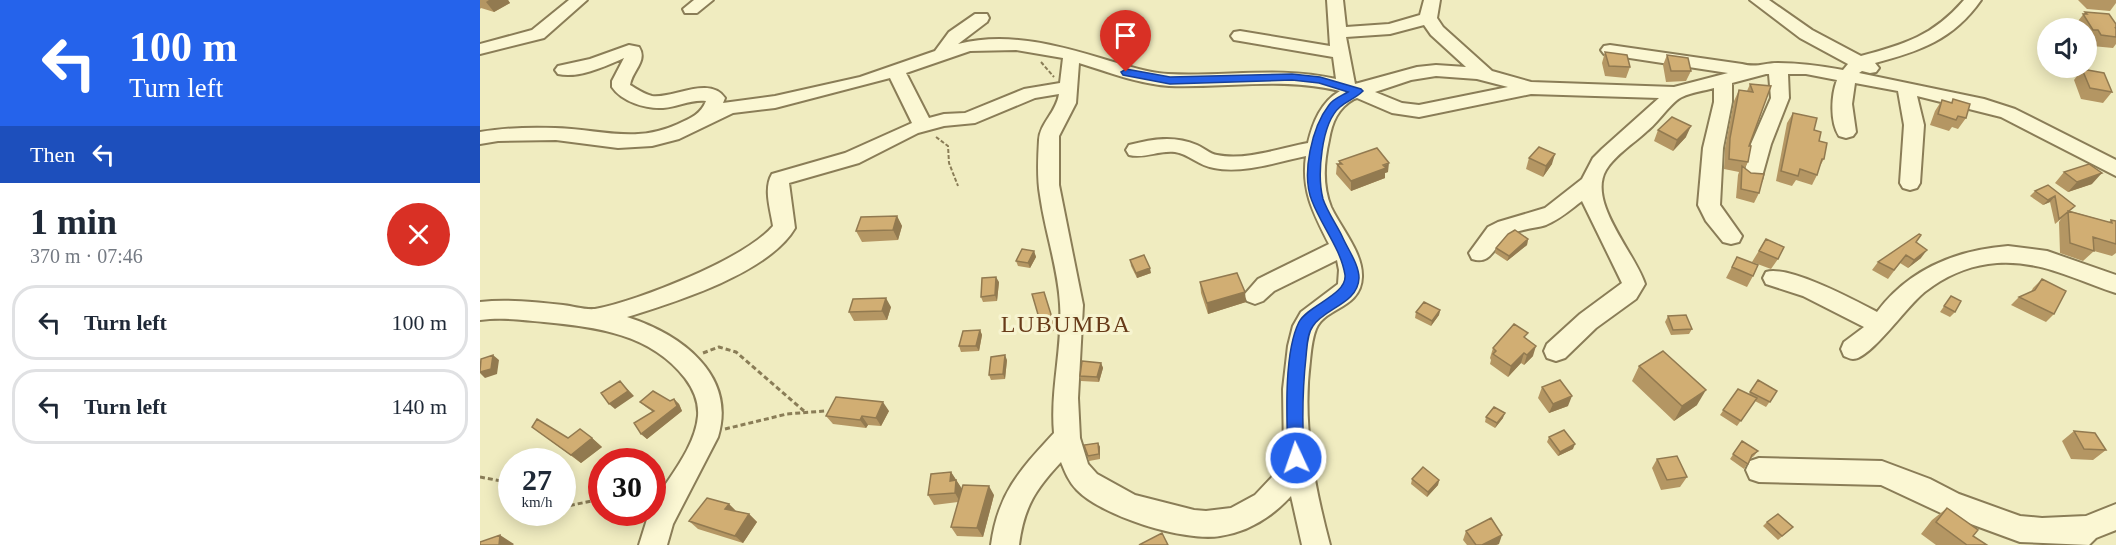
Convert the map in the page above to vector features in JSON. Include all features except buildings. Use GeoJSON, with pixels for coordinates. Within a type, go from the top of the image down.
{"type":"FeatureCollection","features":[{"type":"Feature","properties":{"kind":"street"},"geometry":{"type":"LineString","coordinates":[[480,49],[538,34],[579,0]]}},
{"type":"Feature","properties":{"kind":"street"},"geometry":{"type":"LineString","coordinates":[[1335,0],[1337,33],[1342,60],[1358,88]]}},
{"type":"Feature","properties":{"kind":"street"},"geometry":{"type":"LineString","coordinates":[[1432,0],[1428,18],[1437,31],[1487,76]]}},
{"type":"Feature","properties":{"kind":"street"},"geometry":{"type":"LineString","coordinates":[[1758,0],[1855,69],[1903,86],[1952,96],[2008,113],[2116,169]]}},
{"type":"Feature","properties":{"kind":"street"},"geometry":{"type":"LineString","coordinates":[[480,138],[498,135],[556,134],[635,142],[672,134],[729,108],[775,102],[896,72],[942,53],[970,46],[1025,45],[1052,49],[1150,78],[1180,80],[1292,77],[1320,80],[1358,88],[1399,110],[1419,111],[1531,88],[1674,93],[1778,68],[1855,69],[1928,42],[1954,23],[1973,0]]}},
{"type":"Feature","properties":{"kind":"street"},"geometry":{"type":"LineString","coordinates":[[942,53],[955,36],[981,18]]}},
{"type":"Feature","properties":{"kind":"street"},"geometry":{"type":"LineString","coordinates":[[1337,33],[1390,29],[1428,18]]}},
{"type":"Feature","properties":{"kind":"street"},"geometry":{"type":"LineString","coordinates":[[1240,36],[1342,60],[1365,72],[1370,78],[1338,102],[1328,114],[1322,126],[1317,148],[1314,179],[1317,198],[1341,247],[1352,277],[1349,287],[1340,298],[1318,311],[1306,324],[1301,340],[1293,400],[1296,458],[1316,545]]}},
{"type":"Feature","properties":{"kind":"street"},"geometry":{"type":"LineString","coordinates":[[1610,50],[1754,72]]}},
{"type":"Feature","properties":{"kind":"street"},"geometry":{"type":"LineString","coordinates":[[564,70],[595,64],[622,52],[633,51],[634,57],[621,81],[621,87],[645,101],[654,103],[674,102],[701,94],[713,96],[716,98],[715,106],[699,122]]}},
{"type":"Feature","properties":{"kind":"street"},"geometry":{"type":"LineString","coordinates":[[1072,56],[1065,87],[1066,107],[1048,137],[1048,171],[1050,196],[1065,259],[1071,309],[1065,403],[1071,454],[1080,474],[1104,494],[1137,509],[1202,525],[1227,523],[1267,501],[1282,485],[1296,458]]}},
{"type":"Feature","properties":{"kind":"street"},"geometry":{"type":"LineString","coordinates":[[1754,175],[1761,144],[1780,98],[1778,68]]}},
{"type":"Feature","properties":{"kind":"street"},"geometry":{"type":"LineString","coordinates":[[1846,132],[1842,90],[1855,69]]}},
{"type":"Feature","properties":{"kind":"street"},"geometry":{"type":"LineString","coordinates":[[896,72],[917,128]]}},
{"type":"Feature","properties":{"kind":"street"},"geometry":{"type":"LineString","coordinates":[[1358,88],[1422,72],[1456,72],[1507,79],[1531,88]]}},
{"type":"Feature","properties":{"kind":"street"},"geometry":{"type":"LineString","coordinates":[[1723,80],[1723,102],[1713,148],[1709,205],[1714,216],[1731,236]]}},
{"type":"Feature","properties":{"kind":"street"},"geometry":{"type":"LineString","coordinates":[[1903,86],[1914,125],[1910,183]]}},
{"type":"Feature","properties":{"kind":"street"},"geometry":{"type":"LineString","coordinates":[[598,317],[655,300],[747,259],[776,239],[784,228],[778,192],[779,179],[852,158],[917,128],[955,118],[968,119],[1031,93],[1065,87]]}},
{"type":"Feature","properties":{"kind":"street"},"geometry":{"type":"LineString","coordinates":[[1480,253],[1496,233],[1506,227],[1546,216],[1591,183],[1601,161],[1640,128],[1674,93]]}},
{"type":"Feature","properties":{"kind":"street"},"geometry":{"type":"LineString","coordinates":[[1136,150],[1168,145],[1180,146],[1205,159],[1234,162],[1317,148]]}},
{"type":"Feature","properties":{"kind":"street"},"geometry":{"type":"LineString","coordinates":[[1556,351],[1588,321],[1628,293],[1634,284],[1625,261],[1595,210],[1591,183]]}},
{"type":"Feature","properties":{"kind":"street"},"geometry":{"type":"LineString","coordinates":[[1255,295],[1266,285],[1341,247]]}},
{"type":"Feature","properties":{"kind":"street"},"geometry":{"type":"LineString","coordinates":[[1853,349],[1877,330],[1903,297],[1915,288],[1955,263],[1977,256],[2004,255],[2047,259],[2116,284]]}},
{"type":"Feature","properties":{"kind":"street"},"geometry":{"type":"LineString","coordinates":[[1774,278],[1811,290],[1881,324]]}},
{"type":"Feature","properties":{"kind":"street"},"geometry":{"type":"LineString","coordinates":[[480,311],[499,308],[520,309],[598,317],[650,337],[673,350],[684,360],[704,386],[711,404],[710,421],[702,447],[662,516],[653,545]]}},
{"type":"Feature","properties":{"kind":"street"},"geometry":{"type":"LineString","coordinates":[[1005,545],[1015,503],[1028,482],[1068,435]]}},
{"type":"Feature","properties":{"kind":"street"},"geometry":{"type":"LineString","coordinates":[[1759,470],[1881,473],[1920,488],[1951,504],[2012,527],[2078,537],[2116,517]]}},
{"type":"Feature","properties":{"kind":"path"},"geometry":{"type":"LineString","coordinates":[[1025,45],[1065,87]]}},
{"type":"Feature","properties":{"kind":"path"},"geometry":{"type":"LineString","coordinates":[[917,128],[946,143],[949,164],[958,186]]}},
{"type":"Feature","properties":{"kind":"path"},"geometry":{"type":"LineString","coordinates":[[684,360],[711,350],[726,348],[736,352],[804,411]]}},
{"type":"Feature","properties":{"kind":"path"},"geometry":{"type":"LineString","coordinates":[[706,434],[804,411],[825,411]]}},
{"type":"Feature","properties":{"kind":"path"},"geometry":{"type":"LineString","coordinates":[[480,477],[498,480]]}},
{"type":"Feature","properties":{"kind":"district","name":"LUBUMBA"},"geometry":{"type":"Point","coordinates":[1066,324]}},
{"type":"Feature","properties":{"kind":"route"},"geometry":{"type":"LineString","coordinates":[[1126,72],[1170,80],[1292,77],[1320,80],[1357,91],[1334,105],[1322,126],[1318,141],[1314,179],[1317,198],[1347,260],[1352,277],[1349,287],[1340,298],[1318,311],[1306,324],[1301,340],[1293,400],[1296,458]]}}]}
